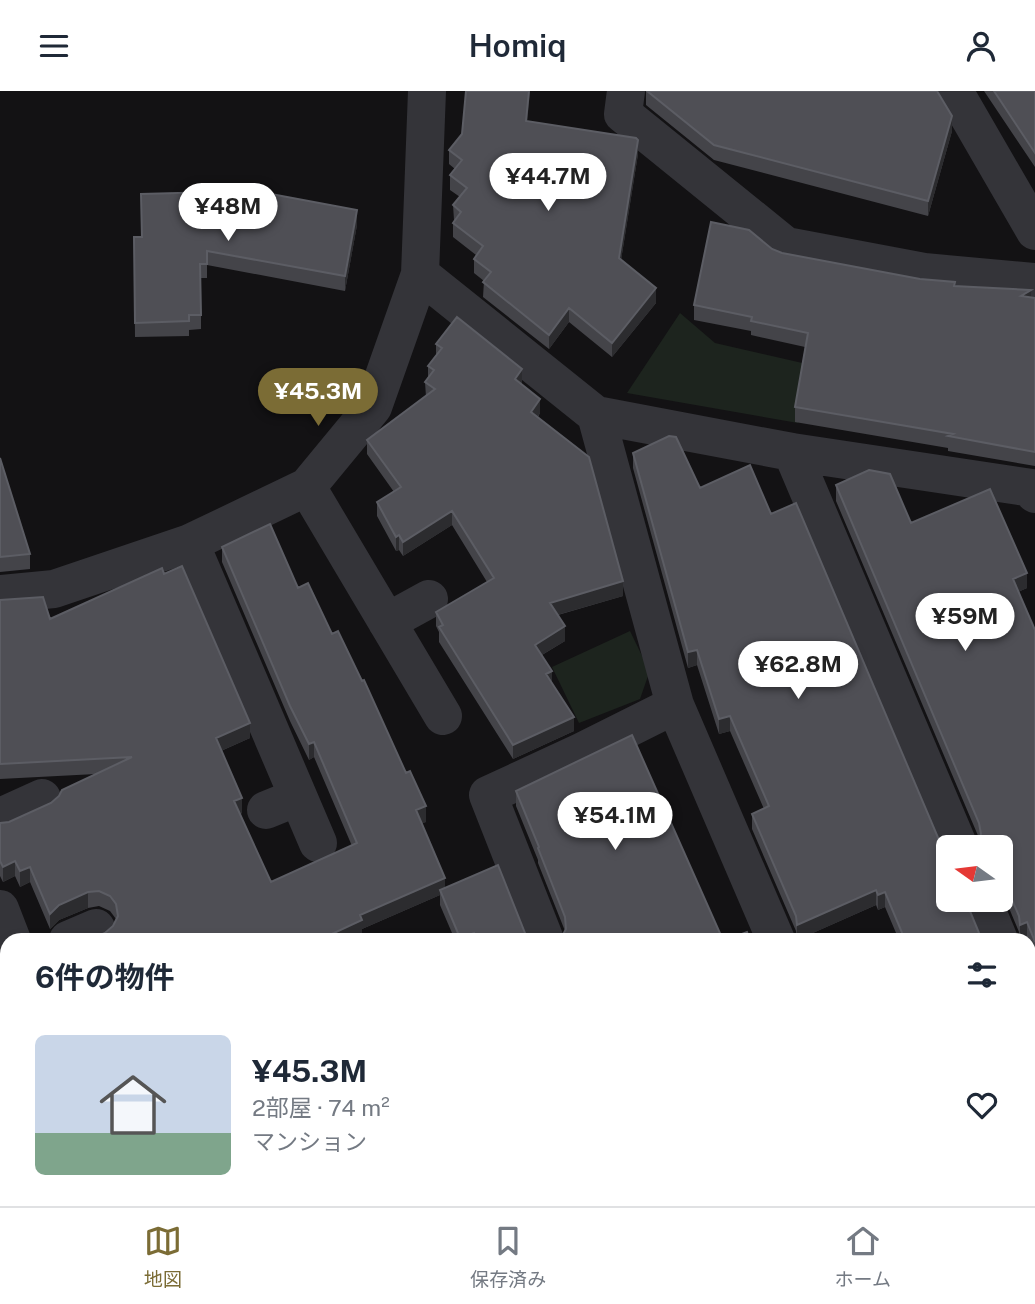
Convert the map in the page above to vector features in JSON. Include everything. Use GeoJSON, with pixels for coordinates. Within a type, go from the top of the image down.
{"type":"FeatureCollection","features":[{"type":"Feature","properties":{"kind":"street"},"geometry":{"type":"LineString","coordinates":[[0,594],[54,589],[190,543],[307,487],[373,407],[419,274],[428,91]]}},
{"type":"Feature","properties":{"kind":"street"},"geometry":{"type":"LineString","coordinates":[[626,91],[623,114],[786,246],[925,272],[1035,282]]}},
{"type":"Feature","properties":{"kind":"street"},"geometry":{"type":"LineString","coordinates":[[954,91],[1035,231]]}},
{"type":"Feature","properties":{"kind":"street"},"geometry":{"type":"LineString","coordinates":[[419,274],[596,415],[792,452],[1032,488],[1035,494]]}},
{"type":"Feature","properties":{"kind":"street"},"geometry":{"type":"LineString","coordinates":[[596,415],[674,705],[773,933]]}},
{"type":"Feature","properties":{"kind":"street"},"geometry":{"type":"LineString","coordinates":[[792,452],[954,835]]}},
{"type":"Feature","properties":{"kind":"street"},"geometry":{"type":"LineString","coordinates":[[307,487],[443,716]]}},
{"type":"Feature","properties":{"kind":"street"},"geometry":{"type":"LineString","coordinates":[[190,543],[282,803],[318,843]]}},
{"type":"Feature","properties":{"kind":"street"},"geometry":{"type":"LineString","coordinates":[[387,622],[429,599]]}},
{"type":"Feature","properties":{"kind":"street"},"geometry":{"type":"LineString","coordinates":[[542,933],[488,795],[674,705]]}},
{"type":"Feature","properties":{"kind":"street"},"geometry":{"type":"LineString","coordinates":[[0,817],[42,798]]}},
{"type":"Feature","properties":{"kind":"street"},"geometry":{"type":"LineString","coordinates":[[0,909],[9,933]]}},
{"type":"Feature","properties":{"kind":"street"},"geometry":{"type":"LineString","coordinates":[[987,912],[996,933]]}},
{"type":"Feature","properties":{"kind":"shaded area"},"geometry":{"type":"Polygon","coordinates":[[[680,313],[715,343],[811,365],[798,423],[627,393],[680,313]]]}},
{"type":"Feature","properties":{"kind":"shaded area"},"geometry":{"type":"Polygon","coordinates":[[[630,631],[645,662],[648,676],[640,699],[579,723],[552,667],[630,631]]]}},
{"type":"Feature","properties":{"kind":"building"},"geometry":{"type":"Polygon","coordinates":[[[466,91],[529,91],[526,121],[638,140],[619,258],[656,288],[612,343],[569,308],[549,335],[483,282],[491,272],[474,259],[483,246],[453,223],[461,212],[453,205],[467,188],[450,175],[462,160],[449,150],[462,134],[466,91]]]}},
{"type":"Feature","properties":{"kind":"building"},"geometry":{"type":"Polygon","coordinates":[[[647,91],[937,91],[952,116],[928,201],[714,145],[647,91]]]}},
{"type":"Feature","properties":{"kind":"building"},"geometry":{"type":"Polygon","coordinates":[[[994,91],[1035,91],[1035,153],[994,91]]]}},
{"type":"Feature","properties":{"kind":"building"},"geometry":{"type":"Polygon","coordinates":[[[255,191],[357,210],[345,276],[207,251],[207,264],[200,264],[201,315],[189,315],[189,321],[135,323],[134,237],[142,237],[141,194],[255,191]]]}},
{"type":"Feature","properties":{"kind":"building"},"geometry":{"type":"Polygon","coordinates":[[[711,222],[749,230],[772,249],[782,253],[920,279],[955,282],[954,286],[1031,290],[1021,296],[1035,298],[1035,452],[948,436],[953,434],[795,407],[808,333],[751,321],[752,317],[694,305],[711,222]]]}},
{"type":"Feature","properties":{"kind":"building"},"geometry":{"type":"Polygon","coordinates":[[[457,317],[522,369],[515,379],[540,399],[531,412],[589,457],[623,581],[550,603],[565,626],[535,645],[552,671],[546,674],[574,717],[513,745],[439,627],[443,625],[436,612],[494,578],[452,511],[403,542],[399,535],[396,537],[377,502],[401,487],[367,440],[435,389],[425,382],[434,370],[428,366],[442,348],[436,344],[457,317]]]}},
{"type":"Feature","properties":{"kind":"building"},"geometry":{"type":"Polygon","coordinates":[[[669,436],[676,437],[700,488],[750,465],[771,514],[796,503],[937,835],[936,912],[970,912],[979,933],[902,933],[885,892],[878,895],[876,890],[797,925],[796,916],[752,814],[769,806],[730,716],[719,719],[697,650],[688,652],[633,453],[669,436]]]}},
{"type":"Feature","properties":{"kind":"building"},"geometry":{"type":"Polygon","coordinates":[[[0,458],[30,554],[0,557],[0,458]]]}},
{"type":"Feature","properties":{"kind":"building"},"geometry":{"type":"Polygon","coordinates":[[[869,470],[890,474],[911,523],[990,489],[1027,573],[1013,579],[1035,630],[1035,933],[1031,933],[1027,922],[1020,925],[1013,902],[1013,835],[981,835],[979,823],[836,485],[869,470]]]}},
{"type":"Feature","properties":{"kind":"building"},"geometry":{"type":"Polygon","coordinates":[[[270,524],[298,588],[308,583],[332,634],[338,631],[362,681],[364,680],[406,773],[410,771],[426,806],[416,810],[445,878],[360,915],[362,920],[334,933],[105,933],[113,926],[118,916],[116,904],[110,896],[99,891],[88,892],[59,905],[50,914],[30,867],[20,871],[15,861],[3,867],[0,861],[0,823],[9,822],[51,803],[62,790],[132,757],[0,764],[0,600],[43,597],[50,619],[162,568],[164,574],[182,566],[250,723],[216,738],[242,798],[234,801],[271,882],[357,843],[314,742],[309,744],[290,706],[222,547],[270,524]]]}},
{"type":"Feature","properties":{"kind":"building"},"geometry":{"type":"Polygon","coordinates":[[[632,735],[720,933],[564,933],[565,917],[516,791],[632,735]]]}},
{"type":"Feature","properties":{"kind":"building"},"geometry":{"type":"Polygon","coordinates":[[[498,865],[525,933],[458,933],[440,890],[498,865]]]}}]}
